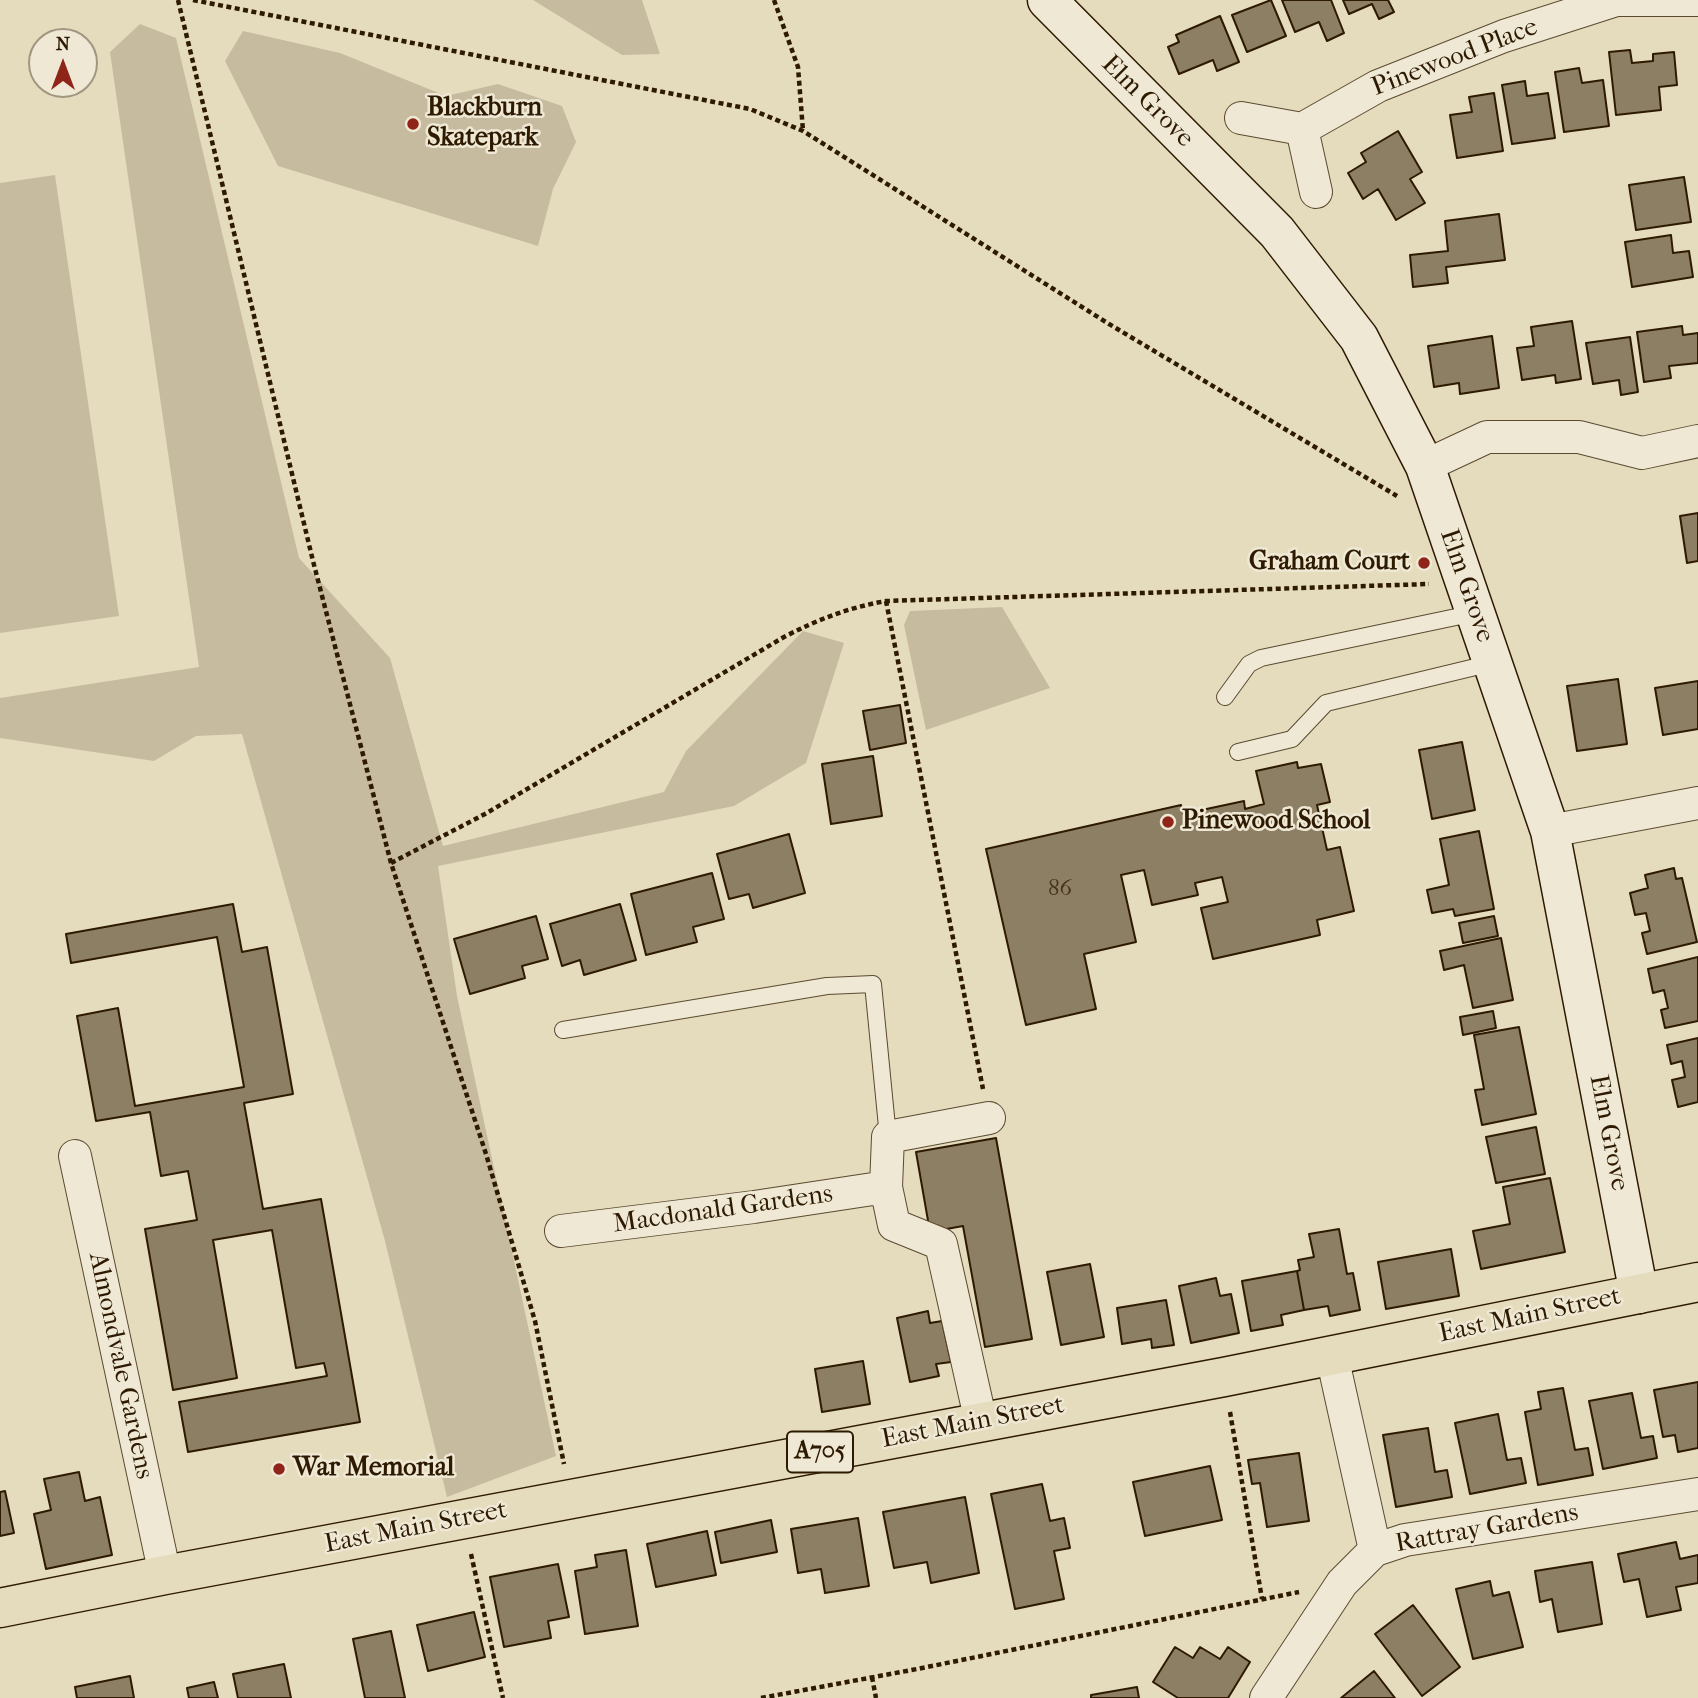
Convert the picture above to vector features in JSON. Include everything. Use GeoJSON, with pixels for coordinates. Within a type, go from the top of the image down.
{"type":"FeatureCollection","features":[{"type":"Feature","properties":{"kind":"main road","name":"East Main Street"},"geometry":{"type":"LineString","coordinates":[[0,1608],[1224,1377],[1698,1282]]}},
{"type":"Feature","properties":{"kind":"street","name":"Elm Grove"},"geometry":{"type":"LineString","coordinates":[[1047,0],[1277,232],[1359,338],[1424,466],[1550,831],[1639,1294]]}},
{"type":"Feature","properties":{"kind":"street","name":"Pinewood Place"},"geometry":{"type":"LineString","coordinates":[[1302,130],[1378,86],[1504,36],[1616,0],[1698,0]]}},
{"type":"Feature","properties":{"kind":"street"},"geometry":{"type":"LineString","coordinates":[[1241,118],[1302,130],[1316,192]]}},
{"type":"Feature","properties":{"kind":"street"},"geometry":{"type":"LineString","coordinates":[[1424,466],[1487,437],[1579,437],[1642,453],[1698,441]]}},
{"type":"Feature","properties":{"kind":"street"},"geometry":{"type":"LineString","coordinates":[[1550,831],[1698,803]]}},
{"type":"Feature","properties":{"kind":"street"},"geometry":{"type":"LineString","coordinates":[[981,1422],[941,1244],[894,1225],[886,1188],[888,1137],[989,1118]]}},
{"type":"Feature","properties":{"kind":"street","name":"Almondvale Gardens"},"geometry":{"type":"LineString","coordinates":[[75,1156],[165,1575]]}},
{"type":"Feature","properties":{"kind":"street","name":"Macdonald Gardens"},"geometry":{"type":"LineString","coordinates":[[561,1231],[886,1188]]}},
{"type":"Feature","properties":{"kind":"street"},"geometry":{"type":"LineString","coordinates":[[1332,1356],[1375,1550]]}},
{"type":"Feature","properties":{"kind":"street","name":"Rattray Gardens"},"geometry":{"type":"LineString","coordinates":[[1266,1698],[1342,1583],[1375,1550],[1405,1541],[1698,1494]]}},
{"type":"Feature","properties":{"kind":"lane"},"geometry":{"type":"LineString","coordinates":[[1225,697],[1249,664],[1261,658],[1470,598]]}},
{"type":"Feature","properties":{"kind":"lane"},"geometry":{"type":"LineString","coordinates":[[1238,752],[1292,739],[1326,703],[1492,663]]}},
{"type":"Feature","properties":{"kind":"lane"},"geometry":{"type":"LineString","coordinates":[[563,1030],[827,986],[873,985],[888,1137]]}},
{"type":"Feature","properties":{"kind":"path"},"geometry":{"type":"LineString","coordinates":[[178,0],[310,548],[391,863],[486,1154],[535,1321],[571,1499]]}},
{"type":"Feature","properties":{"kind":"path"},"geometry":{"type":"LineString","coordinates":[[193,0],[750,109],[803,131],[1109,324],[1395,495],[1447,532]]}},
{"type":"Feature","properties":{"kind":"path"},"geometry":{"type":"LineString","coordinates":[[774,0],[798,67],[803,131]]}},
{"type":"Feature","properties":{"kind":"path"},"geometry":{"type":"LineString","coordinates":[[391,863],[485,814],[793,632],[822,617],[854,607],[886,601],[1470,598]]}},
{"type":"Feature","properties":{"kind":"path"},"geometry":{"type":"LineString","coordinates":[[886,601],[989,1118]]}},
{"type":"Feature","properties":{"kind":"path"},"geometry":{"type":"LineString","coordinates":[[1224,1377],[1262,1600]]}},
{"type":"Feature","properties":{"kind":"path"},"geometry":{"type":"LineString","coordinates":[[463,1519],[503,1698]]}},
{"type":"Feature","properties":{"kind":"path"},"geometry":{"type":"LineString","coordinates":[[761,1698],[1342,1583]]}},
{"type":"Feature","properties":{"kind":"path"},"geometry":{"type":"LineString","coordinates":[[872,1677],[876,1698]]}},
{"type":"Feature","properties":{"kind":"shaded area"},"geometry":{"type":"Polygon","coordinates":[[[533,0],[642,0],[660,54],[622,55],[533,0]]]}},
{"type":"Feature","properties":{"kind":"shaded area"},"geometry":{"type":"Polygon","coordinates":[[[140,24],[176,38],[299,558],[390,658],[443,846],[664,792],[686,751],[803,631],[844,643],[806,763],[734,806],[438,866],[457,996],[556,1456],[447,1497],[385,1241],[242,734],[196,736],[154,761],[0,738],[0,698],[199,667],[110,52],[140,24]]]}},
{"type":"Feature","properties":{"kind":"shaded area","name":"Blackburn Skatepark"},"geometry":{"type":"Polygon","coordinates":[[[243,31],[340,53],[446,96],[498,84],[562,106],[576,142],[553,189],[538,246],[278,166],[225,61],[243,31]]]}},
{"type":"Feature","properties":{"kind":"shaded area"},"geometry":{"type":"Polygon","coordinates":[[[55,175],[119,616],[0,633],[0,183],[55,175]]]}},
{"type":"Feature","properties":{"kind":"shaded area"},"geometry":{"type":"Polygon","coordinates":[[[1002,607],[1050,688],[926,730],[904,625],[910,611],[1002,607]]]}},
{"type":"Feature","properties":{"kind":"building"},"geometry":{"type":"Polygon","coordinates":[[[1271,0],[1286,36],[1247,52],[1232,15],[1271,0]]]}},
{"type":"Feature","properties":{"kind":"building"},"geometry":{"type":"Polygon","coordinates":[[[1282,0],[1331,0],[1344,33],[1327,41],[1319,22],[1295,32],[1282,0]]]}},
{"type":"Feature","properties":{"kind":"building"},"geometry":{"type":"Polygon","coordinates":[[[1343,0],[1388,0],[1394,12],[1379,19],[1372,4],[1349,14],[1343,0]]]}},
{"type":"Feature","properties":{"kind":"building"},"geometry":{"type":"Polygon","coordinates":[[[1220,16],[1239,62],[1217,71],[1213,60],[1179,74],[1168,47],[1179,42],[1176,35],[1220,16]]]}},
{"type":"Feature","properties":{"kind":"building"},"geometry":{"type":"Polygon","coordinates":[[[1630,50],[1632,63],[1653,61],[1653,54],[1674,52],[1677,85],[1659,87],[1661,110],[1616,115],[1609,52],[1630,50]]]}},
{"type":"Feature","properties":{"kind":"building"},"geometry":{"type":"Polygon","coordinates":[[[1579,68],[1582,83],[1603,80],[1609,126],[1564,132],[1555,72],[1579,68]]]}},
{"type":"Feature","properties":{"kind":"building"},"geometry":{"type":"Polygon","coordinates":[[[1525,81],[1527,96],[1548,93],[1555,138],[1512,144],[1502,85],[1525,81]]]}},
{"type":"Feature","properties":{"kind":"building"},"geometry":{"type":"Polygon","coordinates":[[[1494,93],[1503,151],[1457,158],[1450,115],[1472,112],[1469,97],[1494,93]]]}},
{"type":"Feature","properties":{"kind":"building"},"geometry":{"type":"Polygon","coordinates":[[[1398,131],[1422,172],[1410,179],[1425,203],[1396,220],[1378,189],[1363,199],[1348,173],[1366,162],[1361,153],[1398,131]]]}},
{"type":"Feature","properties":{"kind":"building"},"geometry":{"type":"Polygon","coordinates":[[[1684,177],[1691,222],[1636,230],[1629,185],[1684,177]]]}},
{"type":"Feature","properties":{"kind":"building"},"geometry":{"type":"Polygon","coordinates":[[[1499,214],[1505,260],[1446,267],[1448,283],[1413,287],[1410,255],[1448,251],[1445,221],[1499,214]]]}},
{"type":"Feature","properties":{"kind":"building"},"geometry":{"type":"Polygon","coordinates":[[[1671,235],[1673,253],[1689,251],[1693,277],[1632,287],[1625,242],[1671,235]]]}},
{"type":"Feature","properties":{"kind":"building"},"geometry":{"type":"Polygon","coordinates":[[[1572,321],[1581,379],[1556,383],[1555,375],[1522,380],[1517,348],[1534,346],[1531,327],[1572,321]]]}},
{"type":"Feature","properties":{"kind":"building"},"geometry":{"type":"Polygon","coordinates":[[[1682,326],[1683,335],[1698,333],[1698,363],[1669,366],[1671,378],[1644,382],[1637,332],[1682,326]]]}},
{"type":"Feature","properties":{"kind":"building"},"geometry":{"type":"Polygon","coordinates":[[[1492,336],[1499,388],[1460,394],[1459,383],[1434,387],[1428,346],[1492,336]]]}},
{"type":"Feature","properties":{"kind":"building"},"geometry":{"type":"Polygon","coordinates":[[[1630,337],[1638,392],[1621,395],[1619,380],[1593,384],[1586,343],[1630,337]]]}},
{"type":"Feature","properties":{"kind":"building"},"geometry":{"type":"Polygon","coordinates":[[[1698,513],[1698,561],[1687,563],[1680,516],[1698,513]]]}},
{"type":"Feature","properties":{"kind":"building"},"geometry":{"type":"Polygon","coordinates":[[[1618,679],[1627,744],[1577,751],[1567,686],[1618,679]]]}},
{"type":"Feature","properties":{"kind":"building"},"geometry":{"type":"Polygon","coordinates":[[[1698,681],[1698,729],[1663,735],[1655,688],[1698,681]]]}},
{"type":"Feature","properties":{"kind":"building"},"geometry":{"type":"Polygon","coordinates":[[[900,705],[906,743],[870,750],[863,711],[900,705]]]}},
{"type":"Feature","properties":{"kind":"building"},"geometry":{"type":"Polygon","coordinates":[[[1462,742],[1475,810],[1432,819],[1419,750],[1462,742]]]}},
{"type":"Feature","properties":{"kind":"building"},"geometry":{"type":"Polygon","coordinates":[[[873,756],[882,816],[831,824],[822,764],[873,756]]]}},
{"type":"Feature","properties":{"kind":"building"},"geometry":{"type":"Polygon","coordinates":[[[1297,762],[1298,768],[1321,764],[1330,802],[1317,805],[1327,850],[1340,847],[1354,911],[1317,920],[1320,935],[1213,959],[1201,908],[1228,902],[1222,877],[1195,883],[1198,895],[1152,905],[1144,870],[1121,875],[1136,942],[1084,954],[1096,1009],[1026,1025],[986,849],[1181,805],[1183,814],[1244,801],[1245,809],[1264,804],[1256,771],[1297,762]]]}},
{"type":"Feature","properties":{"kind":"building"},"geometry":{"type":"Polygon","coordinates":[[[1479,831],[1494,909],[1455,916],[1453,909],[1432,913],[1427,890],[1449,885],[1440,839],[1479,831]]]}},
{"type":"Feature","properties":{"kind":"building"},"geometry":{"type":"Polygon","coordinates":[[[789,834],[805,893],[753,908],[749,894],[729,899],[717,854],[789,834]]]}},
{"type":"Feature","properties":{"kind":"building"},"geometry":{"type":"Polygon","coordinates":[[[1674,868],[1676,879],[1682,878],[1697,942],[1647,954],[1642,933],[1650,931],[1646,913],[1635,915],[1630,893],[1648,888],[1645,875],[1674,868]]]}},
{"type":"Feature","properties":{"kind":"building"},"geometry":{"type":"Polygon","coordinates":[[[712,873],[724,919],[693,927],[697,942],[646,955],[631,894],[712,873]]]}},
{"type":"Feature","properties":{"kind":"building"},"geometry":{"type":"Polygon","coordinates":[[[233,904],[242,952],[267,947],[293,1094],[244,1103],[263,1209],[321,1199],[360,1422],[188,1452],[179,1402],[327,1376],[324,1363],[296,1368],[272,1230],[213,1240],[237,1378],[173,1390],[145,1229],[197,1220],[188,1171],[161,1176],[150,1112],[96,1121],[77,1016],[118,1008],[135,1106],[244,1087],[217,937],[71,963],[66,934],[233,904]]]}},
{"type":"Feature","properties":{"kind":"building"},"geometry":{"type":"Polygon","coordinates":[[[620,904],[636,960],[584,975],[580,960],[562,966],[550,924],[620,904]]]}},
{"type":"Feature","properties":{"kind":"building"},"geometry":{"type":"Polygon","coordinates":[[[536,916],[548,959],[522,966],[525,978],[470,994],[454,939],[536,916]]]}},
{"type":"Feature","properties":{"kind":"building"},"geometry":{"type":"Polygon","coordinates":[[[1494,916],[1498,936],[1463,943],[1459,923],[1494,916]]]}},
{"type":"Feature","properties":{"kind":"building"},"geometry":{"type":"Polygon","coordinates":[[[1501,938],[1513,1000],[1473,1008],[1464,965],[1444,970],[1440,951],[1501,938]]]}},
{"type":"Feature","properties":{"kind":"building"},"geometry":{"type":"Polygon","coordinates":[[[1698,957],[1698,1021],[1665,1028],[1661,1010],[1668,1008],[1664,990],[1653,993],[1648,969],[1698,957]]]}},
{"type":"Feature","properties":{"kind":"building"},"geometry":{"type":"Polygon","coordinates":[[[1493,1011],[1496,1028],[1463,1035],[1460,1017],[1493,1011]]]}},
{"type":"Feature","properties":{"kind":"building"},"geometry":{"type":"Polygon","coordinates":[[[1519,1027],[1536,1114],[1482,1125],[1475,1090],[1484,1089],[1474,1035],[1519,1027]]]}},
{"type":"Feature","properties":{"kind":"building"},"geometry":{"type":"Polygon","coordinates":[[[1698,1038],[1698,1102],[1678,1107],[1672,1080],[1685,1077],[1682,1061],[1671,1064],[1667,1045],[1698,1038]]]}},
{"type":"Feature","properties":{"kind":"building"},"geometry":{"type":"Polygon","coordinates":[[[1536,1127],[1545,1174],[1496,1183],[1486,1137],[1536,1127]]]}},
{"type":"Feature","properties":{"kind":"building"},"geometry":{"type":"Polygon","coordinates":[[[996,1138],[1032,1339],[985,1347],[963,1226],[930,1232],[916,1152],[996,1138]]]}},
{"type":"Feature","properties":{"kind":"building"},"geometry":{"type":"Polygon","coordinates":[[[1550,1178],[1565,1252],[1481,1269],[1473,1231],[1510,1224],[1503,1187],[1550,1178]]]}},
{"type":"Feature","properties":{"kind":"building"},"geometry":{"type":"Polygon","coordinates":[[[1339,1229],[1347,1274],[1353,1273],[1360,1310],[1330,1316],[1328,1306],[1304,1310],[1297,1271],[1300,1270],[1298,1260],[1314,1257],[1309,1234],[1339,1229]]]}},
{"type":"Feature","properties":{"kind":"building"},"geometry":{"type":"Polygon","coordinates":[[[1451,1249],[1459,1296],[1386,1309],[1378,1262],[1451,1249]]]}},
{"type":"Feature","properties":{"kind":"building"},"geometry":{"type":"Polygon","coordinates":[[[1090,1264],[1104,1337],[1061,1345],[1047,1272],[1090,1264]]]}},
{"type":"Feature","properties":{"kind":"building"},"geometry":{"type":"Polygon","coordinates":[[[1297,1271],[1304,1310],[1281,1315],[1283,1325],[1251,1331],[1242,1281],[1297,1271]]]}},
{"type":"Feature","properties":{"kind":"building"},"geometry":{"type":"Polygon","coordinates":[[[1216,1278],[1220,1296],[1231,1294],[1239,1333],[1191,1343],[1179,1286],[1216,1278]]]}},
{"type":"Feature","properties":{"kind":"building"},"geometry":{"type":"Polygon","coordinates":[[[1166,1300],[1174,1345],[1152,1348],[1151,1339],[1122,1344],[1117,1308],[1166,1300]]]}},
{"type":"Feature","properties":{"kind":"building"},"geometry":{"type":"Polygon","coordinates":[[[928,1311],[930,1323],[942,1321],[951,1362],[936,1364],[939,1376],[910,1382],[897,1318],[928,1311]]]}},
{"type":"Feature","properties":{"kind":"building"},"geometry":{"type":"Polygon","coordinates":[[[863,1361],[870,1404],[822,1412],[815,1369],[863,1361]]]}},
{"type":"Feature","properties":{"kind":"building"},"geometry":{"type":"Polygon","coordinates":[[[1698,1382],[1698,1448],[1678,1452],[1675,1435],[1663,1437],[1654,1390],[1698,1382]]]}},
{"type":"Feature","properties":{"kind":"building"},"geometry":{"type":"Polygon","coordinates":[[[1563,1388],[1575,1450],[1588,1448],[1593,1475],[1538,1485],[1525,1412],[1541,1409],[1538,1392],[1563,1388]]]}},
{"type":"Feature","properties":{"kind":"building"},"geometry":{"type":"Polygon","coordinates":[[[1632,1393],[1641,1438],[1653,1436],[1657,1458],[1603,1469],[1589,1401],[1632,1393]]]}},
{"type":"Feature","properties":{"kind":"building"},"geometry":{"type":"Polygon","coordinates":[[[1498,1414],[1507,1460],[1521,1458],[1526,1483],[1470,1494],[1455,1423],[1498,1414]]]}},
{"type":"Feature","properties":{"kind":"building"},"geometry":{"type":"Polygon","coordinates":[[[1428,1428],[1435,1472],[1447,1470],[1452,1497],[1396,1507],[1383,1435],[1428,1428]]]}},
{"type":"Feature","properties":{"kind":"building"},"geometry":{"type":"Polygon","coordinates":[[[1299,1453],[1309,1521],[1267,1527],[1260,1483],[1252,1484],[1248,1460],[1299,1453]]]}},
{"type":"Feature","properties":{"kind":"building"},"geometry":{"type":"Polygon","coordinates":[[[1210,1466],[1222,1520],[1145,1536],[1133,1482],[1210,1466]]]}},
{"type":"Feature","properties":{"kind":"building"},"geometry":{"type":"Polygon","coordinates":[[[79,1472],[85,1501],[100,1497],[112,1555],[46,1569],[34,1514],[51,1510],[44,1479],[79,1472]]]}},
{"type":"Feature","properties":{"kind":"building"},"geometry":{"type":"Polygon","coordinates":[[[1042,1484],[1050,1521],[1064,1518],[1070,1548],[1054,1551],[1064,1599],[1015,1609],[991,1494],[1042,1484]]]}},
{"type":"Feature","properties":{"kind":"building"},"geometry":{"type":"Polygon","coordinates":[[[5,1491],[14,1533],[0,1536],[0,1492],[5,1491]]]}},
{"type":"Feature","properties":{"kind":"building"},"geometry":{"type":"Polygon","coordinates":[[[965,1497],[979,1573],[931,1583],[927,1562],[894,1568],[883,1512],[965,1497]]]}},
{"type":"Feature","properties":{"kind":"building"},"geometry":{"type":"Polygon","coordinates":[[[858,1518],[869,1586],[825,1593],[821,1569],[798,1573],[791,1529],[858,1518]]]}},
{"type":"Feature","properties":{"kind":"building"},"geometry":{"type":"Polygon","coordinates":[[[771,1520],[777,1552],[721,1563],[715,1532],[771,1520]]]}},
{"type":"Feature","properties":{"kind":"building"},"geometry":{"type":"Polygon","coordinates":[[[707,1531],[716,1575],[656,1587],[647,1544],[707,1531]]]}},
{"type":"Feature","properties":{"kind":"building"},"geometry":{"type":"Polygon","coordinates":[[[1676,1542],[1680,1559],[1698,1555],[1698,1583],[1676,1587],[1681,1610],[1647,1617],[1639,1579],[1624,1582],[1618,1554],[1676,1542]]]}},
{"type":"Feature","properties":{"kind":"building"},"geometry":{"type":"Polygon","coordinates":[[[626,1550],[638,1626],[585,1634],[575,1571],[597,1567],[595,1555],[626,1550]]]}},
{"type":"Feature","properties":{"kind":"building"},"geometry":{"type":"Polygon","coordinates":[[[1592,1562],[1602,1624],[1558,1632],[1552,1599],[1540,1602],[1535,1571],[1592,1562]]]}},
{"type":"Feature","properties":{"kind":"building"},"geometry":{"type":"Polygon","coordinates":[[[558,1564],[569,1617],[548,1621],[551,1638],[504,1647],[490,1577],[558,1564]]]}},
{"type":"Feature","properties":{"kind":"building"},"geometry":{"type":"Polygon","coordinates":[[[1490,1581],[1493,1596],[1509,1592],[1523,1647],[1473,1659],[1456,1589],[1490,1581]]]}},
{"type":"Feature","properties":{"kind":"building"},"geometry":{"type":"Polygon","coordinates":[[[1413,1605],[1460,1667],[1422,1696],[1375,1634],[1413,1605]]]}},
{"type":"Feature","properties":{"kind":"building"},"geometry":{"type":"Polygon","coordinates":[[[474,1612],[485,1657],[428,1671],[417,1625],[474,1612]]]}},
{"type":"Feature","properties":{"kind":"building"},"geometry":{"type":"Polygon","coordinates":[[[391,1631],[405,1698],[365,1698],[353,1639],[391,1631]]]}},
{"type":"Feature","properties":{"kind":"building"},"geometry":{"type":"Polygon","coordinates":[[[1175,1647],[1193,1658],[1200,1647],[1220,1659],[1228,1647],[1250,1662],[1228,1698],[1178,1698],[1153,1682],[1175,1647]]]}},
{"type":"Feature","properties":{"kind":"building"},"geometry":{"type":"Polygon","coordinates":[[[284,1664],[291,1698],[238,1698],[233,1674],[284,1664]]]}},
{"type":"Feature","properties":{"kind":"building"},"geometry":{"type":"Polygon","coordinates":[[[1374,1671],[1395,1698],[1341,1698],[1374,1671]]]}},
{"type":"Feature","properties":{"kind":"building"},"geometry":{"type":"Polygon","coordinates":[[[130,1676],[134,1698],[77,1698],[75,1687],[130,1676]]]}},
{"type":"Feature","properties":{"kind":"building"},"geometry":{"type":"Polygon","coordinates":[[[214,1682],[218,1698],[189,1698],[187,1688],[214,1682]]]}},
{"type":"Feature","properties":{"kind":"building"},"geometry":{"type":"Polygon","coordinates":[[[1137,1687],[1139,1698],[1091,1698],[1091,1695],[1137,1687]]]}},
{"type":"Feature","properties":{"kind":"place","name":"Blackburn Skatepark"},"geometry":{"type":"Point","coordinates":[413,124]}},
{"type":"Feature","properties":{"kind":"place","name":"Graham Court"},"geometry":{"type":"Point","coordinates":[1424,563]}},
{"type":"Feature","properties":{"kind":"place","name":"Pinewood School"},"geometry":{"type":"Point","coordinates":[1168,822]}},
{"type":"Feature","properties":{"kind":"place","name":"War Memorial"},"geometry":{"type":"Point","coordinates":[279,1469]}}]}
